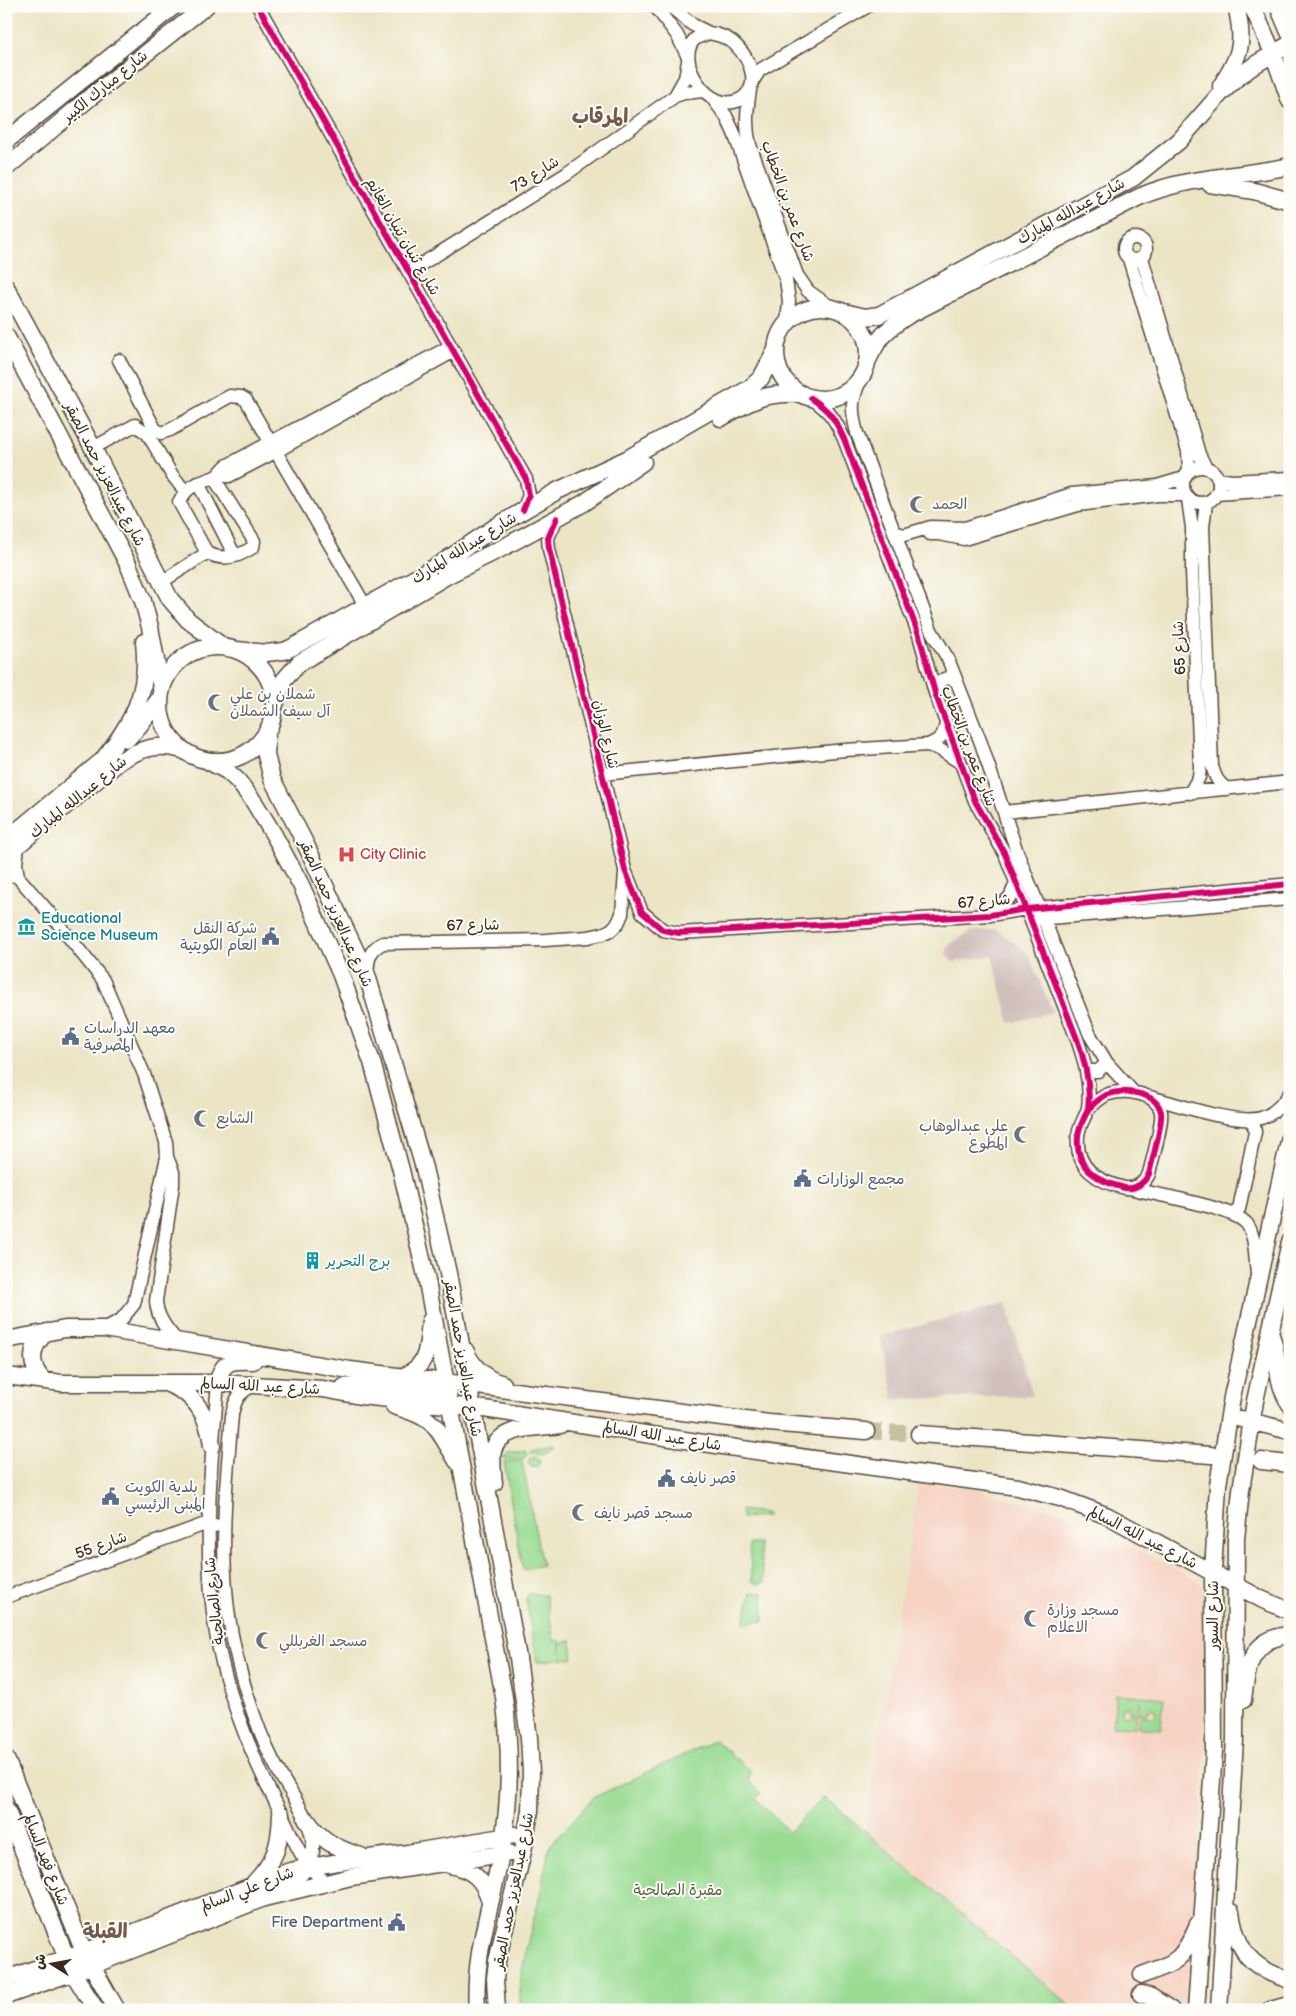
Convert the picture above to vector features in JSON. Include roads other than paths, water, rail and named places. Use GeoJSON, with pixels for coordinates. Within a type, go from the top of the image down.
{"type":"FeatureCollection","features":[{"type":"Feature","properties":{"kind":"main road","name":"شارع مبارك الكبير"},"geometry":{"type":"LineString","coordinates":[[6,141],[13,133],[174,6]]}},
{"type":"Feature","properties":{"kind":"main road","name":"شارع مبارك الكبير"},"geometry":{"type":"LineString","coordinates":[[9,167],[87,100],[206,6]]}},
{"type":"Feature","properties":{"kind":"main road"},"geometry":{"type":"LineString","coordinates":[[1207,108],[1229,72],[1241,46],[1242,30],[1236,6]]}},
{"type":"Feature","properties":{"kind":"main road"},"geometry":{"type":"LineString","coordinates":[[1252,6],[1273,53],[1290,101]]}},
{"type":"Feature","properties":{"kind":"main road"},"geometry":{"type":"LineString","coordinates":[[1278,6],[1290,34]]}},
{"type":"Feature","properties":{"kind":"main road","name":"شارع عبدالله المبارك"},"geometry":{"type":"LineString","coordinates":[[836,310],[865,317],[879,315],[1125,182],[1155,161],[1179,140],[1238,77],[1273,53],[1290,44]]}},
{"type":"Feature","properties":{"kind":"main road","name":"شارع عبدالله المبارك"},"geometry":{"type":"LineString","coordinates":[[864,370],[877,342],[886,330],[907,316],[1139,197],[1162,187],[1191,181],[1290,166]]}},
{"type":"Feature","properties":{"kind":"main road"},"geometry":{"type":"LineString","coordinates":[[1191,181],[1254,191],[1290,201]]}},
{"type":"Feature","properties":{"kind":"main road","name":"شارع عبدالعزيز حمد الصقر"},"geometry":{"type":"LineString","coordinates":[[6,287],[116,492],[160,583],[170,599],[188,620],[229,648]]}},
{"type":"Feature","properties":{"kind":"main road"},"geometry":{"type":"LineString","coordinates":[[823,307],[836,310],[853,320],[863,332],[867,348],[864,370],[852,388],[840,395],[826,399],[807,396],[791,387],[782,376],[777,364],[776,350],[780,336],[787,324],[795,316],[808,310],[823,307]]}},
{"type":"Feature","properties":{"kind":"main road","name":"شارع عبدالعزيز حمد الصقر"},"geometry":{"type":"LineString","coordinates":[[6,336],[128,564],[143,601],[150,627],[161,693]]}},
{"type":"Feature","properties":{"kind":"main road","name":"شارع عبدالله المبارك"},"geometry":{"type":"LineString","coordinates":[[229,648],[266,654],[284,652],[442,563],[484,534],[557,491],[627,459],[750,388],[761,378],[776,350]]}},
{"type":"Feature","properties":{"kind":"main road","name":"شارع عبدالله المبارك"},"geometry":{"type":"LineString","coordinates":[[274,707],[284,680],[299,663],[448,575],[557,518],[591,498],[632,468],[757,398],[784,393],[807,396]]}},
{"type":"Feature","properties":{"kind":"main road"},"geometry":{"type":"LineString","coordinates":[[56,430],[61,428],[68,429],[91,470],[102,482],[116,492]]}},
{"type":"Feature","properties":{"kind":"main road"},"geometry":{"type":"LineString","coordinates":[[580,479],[587,481],[592,487],[591,498]]}},
{"type":"Feature","properties":{"kind":"main road"},"geometry":{"type":"LineString","coordinates":[[484,534],[484,546],[494,552]]}},
{"type":"Feature","properties":{"kind":"main road"},"geometry":{"type":"LineString","coordinates":[[102,761],[131,720],[141,697],[145,681],[143,634],[128,564]]}},
{"type":"Feature","properties":{"kind":"main road"},"geometry":{"type":"LineString","coordinates":[[229,648],[248,655],[262,668],[273,690],[274,707],[272,720],[267,732],[256,746],[230,760],[206,760],[182,750],[170,737],[163,724],[159,706],[161,693],[172,667],[185,656],[200,649],[229,648]]}},
{"type":"Feature","properties":{"kind":"main road","name":"شارع عبدالله المبارك"},"geometry":{"type":"LineString","coordinates":[[10,847],[139,726],[161,693]]}},
{"type":"Feature","properties":{"kind":"main road","name":"شارع عبدالعزيز حمد الصقر"},"geometry":{"type":"LineString","coordinates":[[267,732],[266,755],[272,779],[309,851],[367,976],[424,1168],[448,1273],[506,1595],[529,1738],[531,1773],[530,1811],[513,1835],[514,1852],[490,1901],[478,1959],[477,2010]]}},
{"type":"Feature","properties":{"kind":"main road","name":"شارع عبدالله المبارك"},"geometry":{"type":"LineString","coordinates":[[10,847],[120,761],[134,753],[158,745],[182,750]]}},
{"type":"Feature","properties":{"kind":"main road","name":"شارع عبدالعزيز حمد الصقر"},"geometry":{"type":"LineString","coordinates":[[206,760],[227,771],[238,781],[254,802],[301,885],[341,975],[379,1084],[401,1170],[432,1306],[504,1697],[509,1737],[516,1752],[517,1782],[513,1835],[514,1852],[495,1979],[497,2010]]}},
{"type":"Feature","properties":{"kind":"main road","name":"شارع السور"},"geometry":{"type":"LineString","coordinates":[[1196,2010],[1214,1752],[1213,1573],[1218,1485],[1228,1416],[1290,1137]]}},
{"type":"Feature","properties":{"kind":"main road","name":"شارع السور"},"geometry":{"type":"LineString","coordinates":[[1219,2010],[1234,1760],[1235,1585],[1238,1519],[1251,1422],[1290,1242]]}},
{"type":"Feature","properties":{"kind":"main road"},"geometry":{"type":"LineString","coordinates":[[404,1376],[418,1368],[424,1358],[432,1306]]}},
{"type":"Feature","properties":{"kind":"main road","name":"شارع عبد الله السالم"},"geometry":{"type":"LineString","coordinates":[[6,1340],[65,1329],[104,1329],[350,1370],[404,1376],[448,1393],[469,1395],[579,1422],[749,1450],[1018,1487],[1060,1498],[1108,1516],[1263,1600],[1290,1610]]}},
{"type":"Feature","properties":{"kind":"main road"},"geometry":{"type":"LineString","coordinates":[[44,1381],[37,1374],[32,1356],[34,1346],[47,1332]]}},
{"type":"Feature","properties":{"kind":"main road"},"geometry":{"type":"LineString","coordinates":[[1270,1332],[1274,1344],[1280,1387],[1290,1404]]}},
{"type":"Feature","properties":{"kind":"main road"},"geometry":{"type":"LineString","coordinates":[[459,1335],[472,1364],[485,1376],[499,1383],[544,1394]]}},
{"type":"Feature","properties":{"kind":"main road"},"geometry":{"type":"LineString","coordinates":[[218,1383],[223,1368],[233,1361],[276,1362],[350,1370]]}},
{"type":"Feature","properties":{"kind":"main road","name":"شارع عبد الله السالم"},"geometry":{"type":"LineString","coordinates":[[6,1376],[44,1381],[104,1384],[164,1382],[254,1385],[335,1391],[361,1396],[448,1393],[469,1395],[544,1394],[769,1422],[866,1431]]}},
{"type":"Feature","properties":{"kind":"main road"},"geometry":{"type":"LineString","coordinates":[[164,1382],[184,1392],[200,1408],[210,1428],[212,1446]]}},
{"type":"Feature","properties":{"kind":"main road"},"geometry":{"type":"LineString","coordinates":[[335,1391],[351,1386],[368,1385],[448,1393]]}},
{"type":"Feature","properties":{"kind":"main road"},"geometry":{"type":"LineString","coordinates":[[469,1395],[564,1405],[600,1401]]}},
{"type":"Feature","properties":{"kind":"main road"},"geometry":{"type":"LineString","coordinates":[[361,1396],[419,1414],[430,1420],[462,1468]]}},
{"type":"Feature","properties":{"kind":"main road"},"geometry":{"type":"LineString","coordinates":[[1228,1416],[1290,1431]]}},
{"type":"Feature","properties":{"kind":"main road"},"geometry":{"type":"LineString","coordinates":[[498,1552],[492,1458],[498,1440],[516,1431],[579,1422]]}},
{"type":"Feature","properties":{"kind":"main road"},"geometry":{"type":"LineString","coordinates":[[919,1434],[1211,1455]]}},
{"type":"Feature","properties":{"kind":"main road"},"geometry":{"type":"LineString","coordinates":[[1261,1461],[1290,1464]]}},
{"type":"Feature","properties":{"kind":"main road"},"geometry":{"type":"LineString","coordinates":[[468,1499],[477,1499],[483,1504],[498,1576],[506,1595]]}},
{"type":"Feature","properties":{"kind":"main road"},"geometry":{"type":"LineString","coordinates":[[1234,1760],[1250,1660],[1255,1652],[1266,1642],[1290,1635]]}},
{"type":"Feature","properties":{"kind":"main road","name":"شارع فهد السالم"},"geometry":{"type":"LineString","coordinates":[[6,1759],[87,1959],[117,2010]]}},
{"type":"Feature","properties":{"kind":"main road","name":"شارع فهد السالم"},"geometry":{"type":"LineString","coordinates":[[6,1809],[69,1965],[96,2010]]}},
{"type":"Feature","properties":{"kind":"main road"},"geometry":{"type":"LineString","coordinates":[[252,1885],[267,1870],[275,1857],[278,1847],[281,1814]]}},
{"type":"Feature","properties":{"kind":"main road"},"geometry":{"type":"LineString","coordinates":[[306,1819],[319,1836],[331,1845],[365,1858]]}},
{"type":"Feature","properties":{"kind":"main road","name":"شارع علي السالم"},"geometry":{"type":"LineString","coordinates":[[6,1979],[69,1965],[264,1898],[513,1835]]}},
{"type":"Feature","properties":{"kind":"main road","name":"شارع علي السالم"},"geometry":{"type":"LineString","coordinates":[[87,1959],[252,1885],[290,1871],[365,1858],[444,1864],[514,1852]]}},
{"type":"Feature","properties":{"kind":"main road"},"geometry":{"type":"LineString","coordinates":[[444,1864],[470,1871],[480,1879],[487,1889],[490,1901]]}},
{"type":"Feature","properties":{"kind":"main road"},"geometry":{"type":"LineString","coordinates":[[1228,1884],[1237,1940],[1246,1954],[1263,1970],[1290,1980]]}},
{"type":"Feature","properties":{"kind":"main road"},"geometry":{"type":"LineString","coordinates":[[1142,1975],[1164,1968],[1182,1956],[1203,1913]]}},
{"type":"Feature","properties":{"kind":"main road","name":"شارع علي السالم"},"geometry":{"type":"LineString","coordinates":[[6,1996],[69,1965]]}},
{"type":"Feature","properties":{"kind":"main road"},"geometry":{"type":"LineString","coordinates":[[1141,1994],[1151,1997],[1171,2010]]}},
{"type":"Feature","properties":{"kind":"main road"},"geometry":{"type":"LineString","coordinates":[[1270,2010],[1290,2005]]}},
{"type":"Feature","properties":{"kind":"street","name":"شارع ثنيان ثنيان الغانم"},"geometry":{"type":"LineString","coordinates":[[258,6],[526,479]]}},
{"type":"Feature","properties":{"kind":"street"},"geometry":{"type":"LineString","coordinates":[[656,6],[677,35],[693,74],[708,95],[722,103],[730,103],[743,98],[760,70],[868,6]]}},
{"type":"Feature","properties":{"kind":"street"},"geometry":{"type":"LineString","coordinates":[[670,6],[693,25],[728,39],[757,64],[766,66]]}},
{"type":"Feature","properties":{"kind":"street"},"geometry":{"type":"LineString","coordinates":[[688,58],[690,47],[695,39],[709,33]]}},
{"type":"Feature","properties":{"kind":"street"},"geometry":{"type":"LineString","coordinates":[[746,56],[750,66],[751,86]]}},
{"type":"Feature","properties":{"kind":"street","name":"شارع 73"},"geometry":{"type":"LineString","coordinates":[[674,96],[685,78],[688,58]]}},
{"type":"Feature","properties":{"kind":"street","name":"شارع عمر بن الخطاب"},"geometry":{"type":"LineString","coordinates":[[751,86],[747,122],[750,145],[797,275],[808,291],[836,310]]}},
{"type":"Feature","properties":{"kind":"street","name":"شارع 73"},"geometry":{"type":"LineString","coordinates":[[409,272],[566,174],[674,96],[684,93],[708,95]]}},
{"type":"Feature","properties":{"kind":"street","name":"شارع عمر بن الخطاب"},"geometry":{"type":"LineString","coordinates":[[708,95],[726,116],[734,133],[786,280],[789,301],[787,324]]}},
{"type":"Feature","properties":{"kind":"street"},"geometry":{"type":"LineString","coordinates":[[894,532],[904,534],[938,526],[965,528],[1072,494],[1157,486],[1186,475],[1194,468],[1206,468],[1213,472],[1218,479],[1216,494],[1206,503],[1196,503],[1187,497],[1182,487],[1186,475],[1188,452],[1136,259],[1197,450],[1206,468]]}},
{"type":"Feature","properties":{"kind":"street"},"geometry":{"type":"LineString","coordinates":[[216,477],[254,541],[253,547],[240,555],[216,558],[207,553],[179,502],[185,491],[198,483],[216,477],[226,466],[274,446],[452,348]]}},
{"type":"Feature","properties":{"kind":"street"},"geometry":{"type":"LineString","coordinates":[[119,360],[156,430],[161,433],[170,430],[224,398],[241,397],[250,404],[366,607]]}},
{"type":"Feature","properties":{"kind":"street","name":"شارع عمر بن الخطاب"},"geometry":{"type":"LineString","coordinates":[[864,370],[854,398],[852,411],[857,433],[931,630],[948,659],[997,791],[1078,1039],[1086,1071],[1088,1110]]}},
{"type":"Feature","properties":{"kind":"street","name":"شارع عمر بن الخطاب"},"geometry":{"type":"LineString","coordinates":[[807,396],[826,408],[834,418],[844,439],[919,635],[935,693],[975,802],[1004,854],[1016,883],[1036,914],[1090,1035],[1107,1063],[1140,1094]]}},
{"type":"Feature","properties":{"kind":"street"},"geometry":{"type":"LineString","coordinates":[[92,448],[135,425],[147,433],[172,475],[185,491]]}},
{"type":"Feature","properties":{"kind":"street"},"geometry":{"type":"LineString","coordinates":[[1218,479],[1232,481],[1290,478]]}},
{"type":"Feature","properties":{"kind":"street"},"geometry":{"type":"LineString","coordinates":[[526,479],[539,489],[557,491]]}},
{"type":"Feature","properties":{"kind":"street"},"geometry":{"type":"LineString","coordinates":[[524,510],[529,495],[526,479]]}},
{"type":"Feature","properties":{"kind":"street"},"geometry":{"type":"LineString","coordinates":[[198,483],[235,556]]}},
{"type":"Feature","properties":{"kind":"street"},"geometry":{"type":"LineString","coordinates":[[1216,494],[1290,489]]}},
{"type":"Feature","properties":{"kind":"street"},"geometry":{"type":"LineString","coordinates":[[901,550],[906,542],[926,535],[939,534],[969,538],[1078,505],[1158,496],[1187,497]]}},
{"type":"Feature","properties":{"kind":"street","name":"شارع 65"},"geometry":{"type":"LineString","coordinates":[[1187,497],[1192,528],[1200,766],[1199,777],[1190,793]]}},
{"type":"Feature","properties":{"kind":"street","name":"شارع 65"},"geometry":{"type":"LineString","coordinates":[[1206,503],[1203,528],[1212,766],[1215,778],[1220,785],[1227,789]]}},
{"type":"Feature","properties":{"kind":"street","name":"شارع الوزان"},"geometry":{"type":"LineString","coordinates":[[557,518],[548,538],[549,549],[625,870],[642,912],[663,930],[679,933]]}},
{"type":"Feature","properties":{"kind":"street"},"geometry":{"type":"LineString","coordinates":[[160,583],[207,553]]}},
{"type":"Feature","properties":{"kind":"street"},"geometry":{"type":"LineString","coordinates":[[935,693],[938,683],[942,679],[953,679],[957,682]]}},
{"type":"Feature","properties":{"kind":"street"},"geometry":{"type":"LineString","coordinates":[[602,774],[845,750],[928,745],[938,741],[944,735],[946,721]]}},
{"type":"Feature","properties":{"kind":"street"},"geometry":{"type":"LineString","coordinates":[[928,745],[962,763]]}},
{"type":"Feature","properties":{"kind":"street"},"geometry":{"type":"LineString","coordinates":[[1004,812],[1290,782]]}},
{"type":"Feature","properties":{"kind":"street"},"geometry":{"type":"LineString","coordinates":[[975,802],[985,805],[990,804],[997,791]]}},
{"type":"Feature","properties":{"kind":"street"},"geometry":{"type":"LineString","coordinates":[[10,847],[16,864],[12,875],[53,917],[103,980],[144,1074],[166,1142],[167,1157],[134,1304],[128,1313],[113,1326],[104,1329]]}},
{"type":"Feature","properties":{"kind":"street","name":"شارع الوزان"},"geometry":{"type":"LineString","coordinates":[[602,934],[611,930],[618,923],[622,914],[625,870]]}},
{"type":"Feature","properties":{"kind":"street"},"geometry":{"type":"LineString","coordinates":[[990,915],[1005,903],[1016,883]]}},
{"type":"Feature","properties":{"kind":"street","name":"شارع 67"},"geometry":{"type":"LineString","coordinates":[[1036,914],[1290,884]]}},
{"type":"Feature","properties":{"kind":"street","name":"شارع 67"},"geometry":{"type":"LineString","coordinates":[[679,933],[1290,899]]}},
{"type":"Feature","properties":{"kind":"street","name":"شارع 67"},"geometry":{"type":"LineString","coordinates":[[367,976],[370,955],[375,947],[383,943],[545,940],[588,937],[602,934]]}},
{"type":"Feature","properties":{"kind":"street"},"geometry":{"type":"LineString","coordinates":[[1086,1071],[1098,1071],[1107,1063]]}},
{"type":"Feature","properties":{"kind":"street"},"geometry":{"type":"LineString","coordinates":[[1258,1281],[1252,1237],[1246,1223],[1233,1214],[1211,1207],[1108,1184],[1093,1176],[1084,1165],[1079,1152],[1078,1137],[1081,1122],[1088,1110],[1096,1101],[1108,1095],[1140,1094],[1221,1115],[1250,1120],[1271,1114],[1290,1093]]}},
{"type":"Feature","properties":{"kind":"street"},"geometry":{"type":"LineString","coordinates":[[1129,1188],[1138,1186],[1146,1180],[1149,1174],[1160,1122],[1161,1112],[1156,1103],[1140,1094]]}},
{"type":"Feature","properties":{"kind":"street"},"geometry":{"type":"LineString","coordinates":[[1233,1214],[1239,1209],[1255,1132],[1250,1120]]}},
{"type":"Feature","properties":{"kind":"street"},"geometry":{"type":"LineString","coordinates":[[167,1157],[173,1172],[173,1185],[156,1310],[176,1341]]}},
{"type":"Feature","properties":{"kind":"street"},"geometry":{"type":"LineString","coordinates":[[139,1287],[145,1295],[152,1296],[157,1292]]}},
{"type":"Feature","properties":{"kind":"street","name":"شارع الصالحية"},"geometry":{"type":"LineString","coordinates":[[218,1383],[208,1523],[212,1600],[220,1651],[238,1710],[267,1786],[309,1867],[326,1882]]}},
{"type":"Feature","properties":{"kind":"street","name":"شارع الصالحية"},"geometry":{"type":"LineString","coordinates":[[254,1385],[242,1391],[235,1401],[232,1415],[224,1523],[226,1589],[235,1646],[255,1717],[278,1771],[306,1819],[313,1844],[309,1867]]}},
{"type":"Feature","properties":{"kind":"street"},"geometry":{"type":"LineString","coordinates":[[208,1523],[215,1526],[219,1531],[226,1589]]}},
{"type":"Feature","properties":{"kind":"street","name":"شارع 55"},"geometry":{"type":"LineString","coordinates":[[6,1597],[208,1523]]}},
{"type":"Feature","properties":{"kind":"street"},"geometry":{"type":"LineString","coordinates":[[264,1898],[272,1891],[301,1877],[309,1867]]}},
{"type":"Feature","properties":{"kind":"tunnel"},"geometry":{"type":"LineString","coordinates":[[866,1431],[919,1434]]}},
{"type":"Feature","properties":{"kind":"tunnel"},"geometry":{"type":"LineString","coordinates":[[1211,1455],[1259,1460]]}},
{"type":"Feature","properties":{"kind":"place","name":"الحمد"},"geometry":{"type":"Point","coordinates":[918,504]}},
{"type":"Feature","properties":{"kind":"place","name":"شملان بن علي آل سيف الشملان"},"geometry":{"type":"Point","coordinates":[216,703]}},
{"type":"Feature","properties":{"kind":"place","name":"City Clinic"},"geometry":{"type":"Point","coordinates":[346,854]}},
{"type":"Feature","properties":{"kind":"place","name":"Educational Science Museum"},"geometry":{"type":"Point","coordinates":[27,927]}},
{"type":"Feature","properties":{"kind":"place","name":"شركة النقل العام الكويتية"},"geometry":{"type":"Point","coordinates":[271,937]}},
{"type":"Feature","properties":{"kind":"place","name":"معهد الدراسات المصرفية"},"geometry":{"type":"Point","coordinates":[70,1037]}},
{"type":"Feature","properties":{"kind":"place","name":"الشايع"},"geometry":{"type":"Point","coordinates":[202,1118]}},
{"type":"Feature","properties":{"kind":"place","name":"علي عبدالوهاب المطوع"},"geometry":{"type":"Point","coordinates":[1022,1135]}},
{"type":"Feature","properties":{"kind":"place","name":"مجمع الوزارات"},"geometry":{"type":"Point","coordinates":[803,1179]}},
{"type":"Feature","properties":{"kind":"place","name":"برج التحرير"},"geometry":{"type":"Point","coordinates":[312,1261]}},
{"type":"Feature","properties":{"kind":"place","name":"قصر نايف"},"geometry":{"type":"Point","coordinates":[666,1478]}},
{"type":"Feature","properties":{"kind":"place","name":"بلدية الكويت المبنى الرئيسي"},"geometry":{"type":"Point","coordinates":[111,1496]}},
{"type":"Feature","properties":{"kind":"place","name":"مسجد قصر نايف"},"geometry":{"type":"Point","coordinates":[580,1513]}},
{"type":"Feature","properties":{"kind":"place","name":"مسجد وزارة الاعلام"},"geometry":{"type":"Point","coordinates":[1033,1619]}},
{"type":"Feature","properties":{"kind":"place","name":"مسجد الغربللي"},"geometry":{"type":"Point","coordinates":[265,1641]}},
{"type":"Feature","properties":{"kind":"place","name":"Fire Department"},"geometry":{"type":"Point","coordinates":[397,1922]}},
{"type":"Feature","properties":{"kind":"district","name":"المرقاب"},"geometry":{"type":"Point","coordinates":[600,116]}},
{"type":"Feature","properties":{"kind":"district","name":"القبلة"},"geometry":{"type":"Point","coordinates":[105,1931]}},
{"type":"Feature","properties":{"kind":"park label","name":"مقبرة الصالحية"},"geometry":{"type":"Point","coordinates":[678,1890]}}]}
